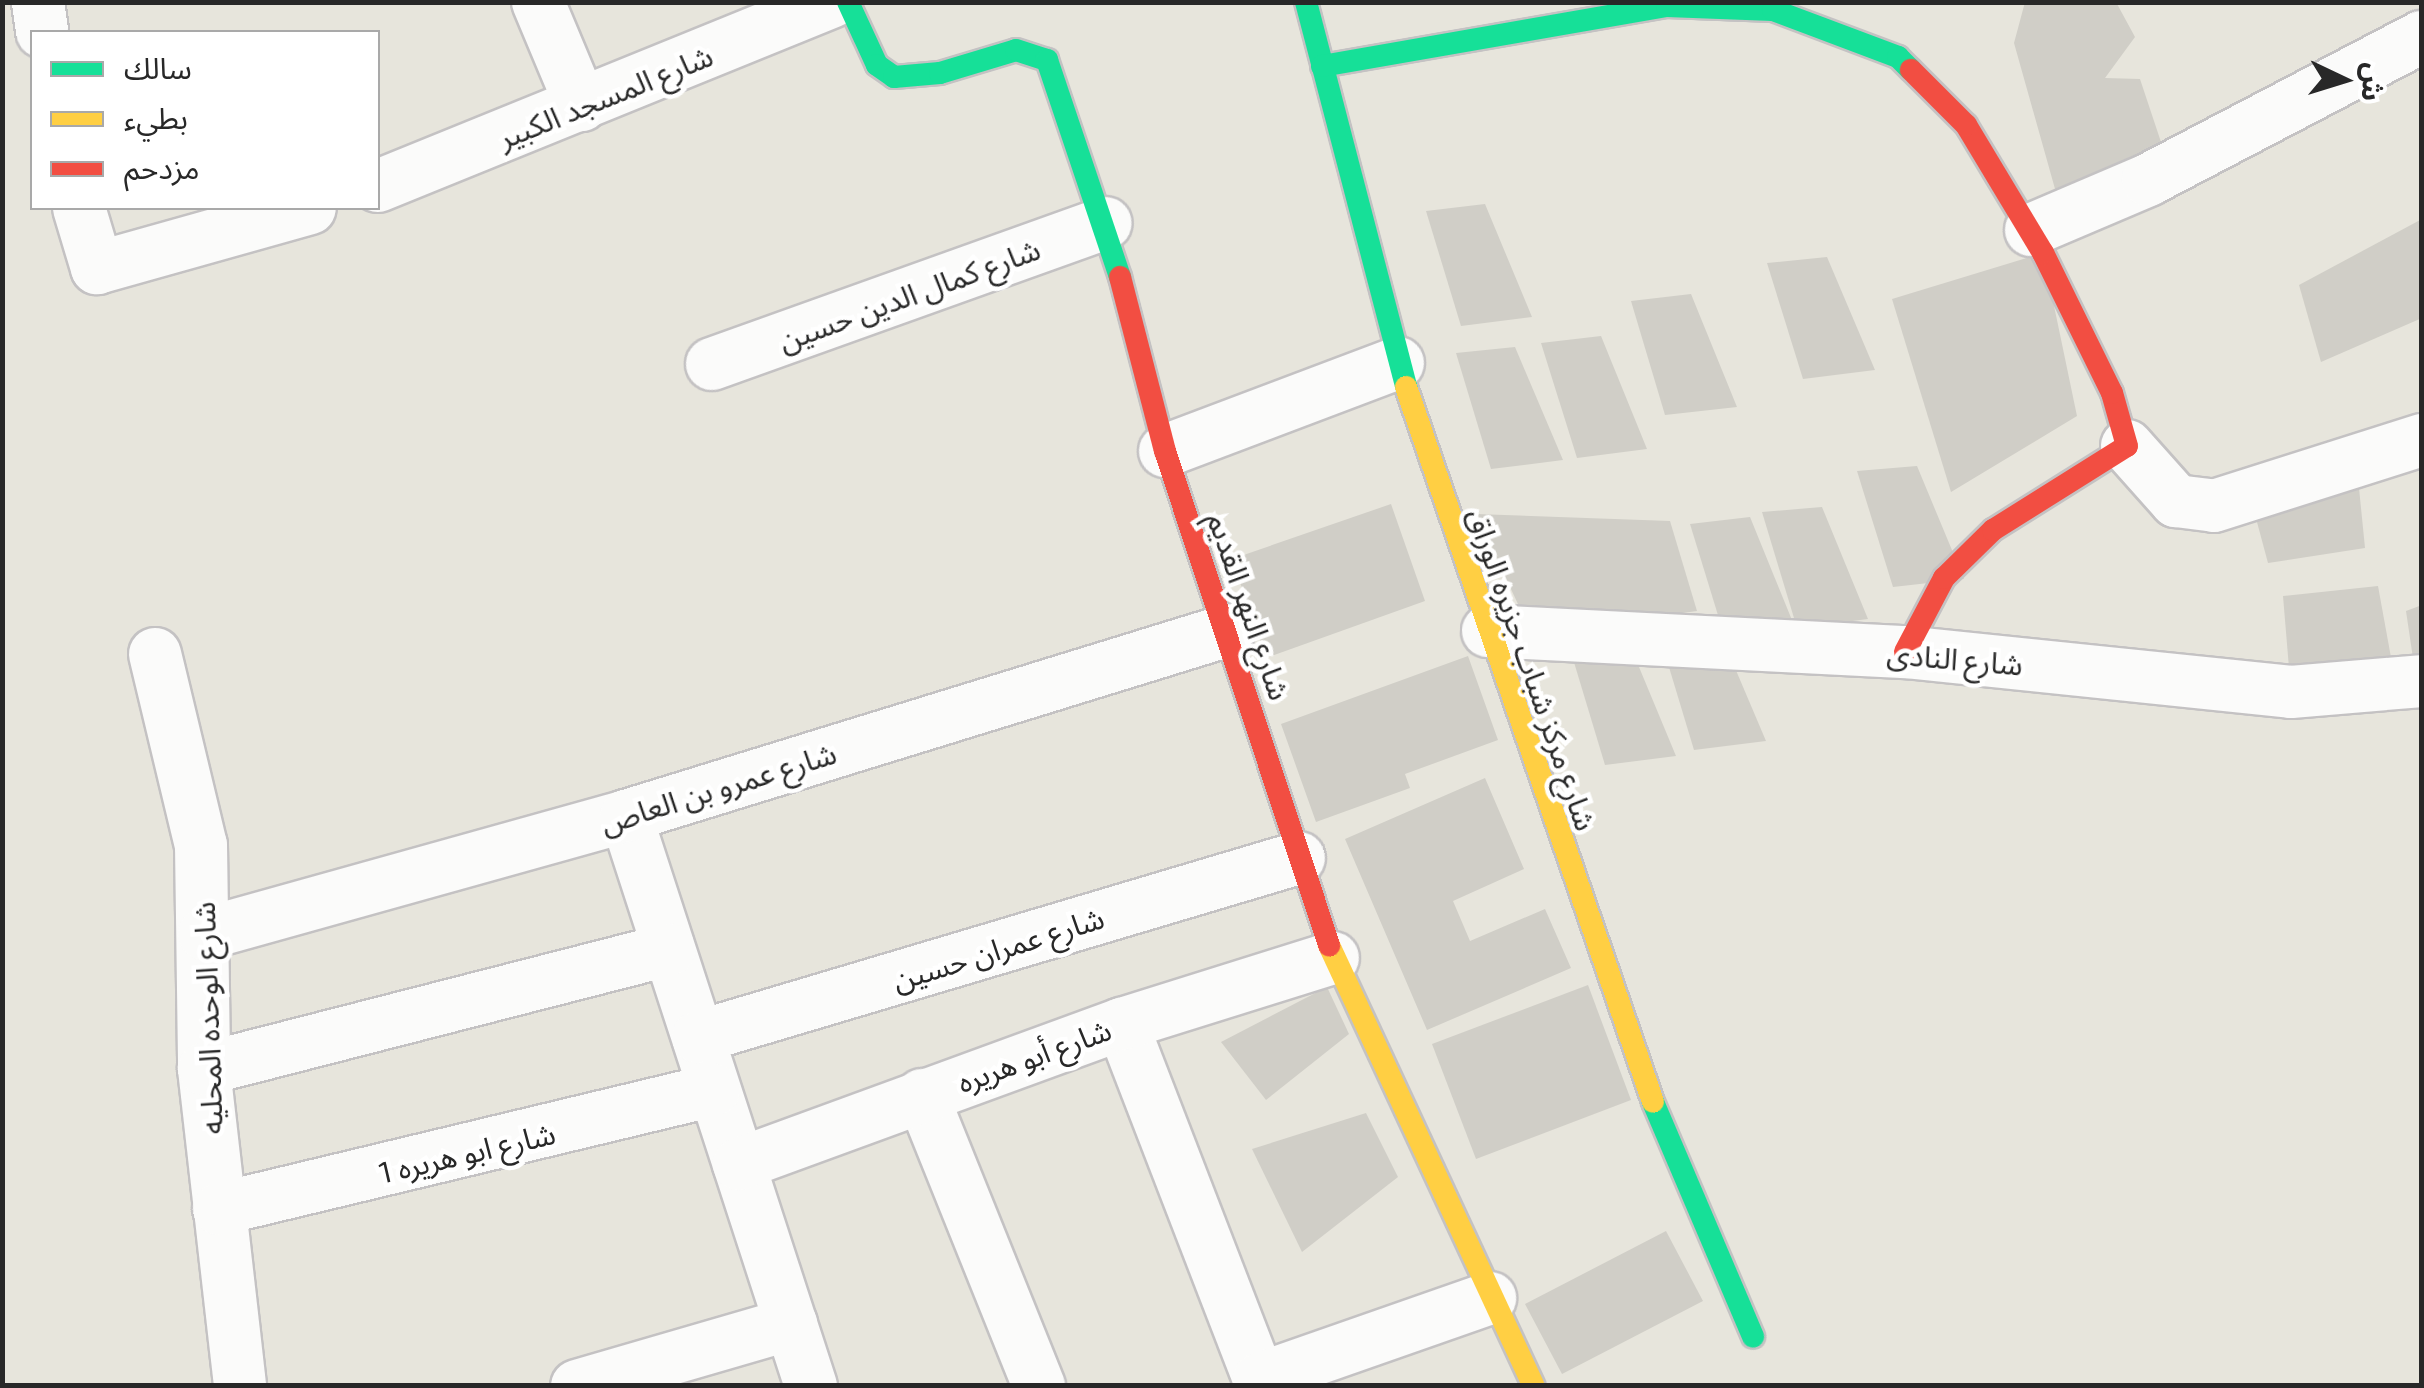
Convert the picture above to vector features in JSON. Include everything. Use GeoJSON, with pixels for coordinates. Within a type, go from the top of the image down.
{"type":"FeatureCollection","features":[{"type":"Feature","properties":{"kind":"street"},"geometry":{"type":"LineString","coordinates":[[38,2],[42,30]]}},
{"type":"Feature","properties":{"kind":"street"},"geometry":{"type":"LineString","coordinates":[[538,2],[581,105]]}},
{"type":"Feature","properties":{"kind":"street","name":"شارع المسجد الكبير"},"geometry":{"type":"LineString","coordinates":[[380,185],[832,2]]}},
{"type":"Feature","properties":{"kind":"street","name":"شارع النهر القديم"},"geometry":{"type":"LineString","coordinates":[[848,2],[877,65],[894,77],[940,73],[1016,50],[1046,60],[1106,223],[1165,451],[1230,630],[1299,858],[1334,958],[1534,1386]]}},
{"type":"Feature","properties":{"kind":"street","name":"شارع مركز شباب جزيره الوراق"},"geometry":{"type":"LineString","coordinates":[[1306,2],[1398,363],[1488,632],[1640,1073],[1754,1338]]}},
{"type":"Feature","properties":{"kind":"street"},"geometry":{"type":"LineString","coordinates":[[1322,66],[1667,6],[1773,10],[1898,57],[1966,125],[2031,230],[2112,394],[2126,446],[2176,502],[2214,506],[2422,440]]}},
{"type":"Feature","properties":{"kind":"street"},"geometry":{"type":"LineString","coordinates":[[2031,230],[2148,180],[2422,37]]}},
{"type":"Feature","properties":{"kind":"street"},"geometry":{"type":"LineString","coordinates":[[80,210],[96,268],[303,210]]}},
{"type":"Feature","properties":{"kind":"street","name":"شارع كمال الدين حسين"},"geometry":{"type":"LineString","coordinates":[[712,364],[1106,223]]}},
{"type":"Feature","properties":{"kind":"street"},"geometry":{"type":"LineString","coordinates":[[1165,451],[1398,363]]}},
{"type":"Feature","properties":{"kind":"street"},"geometry":{"type":"LineString","coordinates":[[1905,652],[1944,578],[1992,530],[2126,446]]}},
{"type":"Feature","properties":{"kind":"street","name":"شارع عمرو بن العاص"},"geometry":{"type":"LineString","coordinates":[[204,934],[626,816],[1230,630]]}},
{"type":"Feature","properties":{"kind":"street","name":"شارع النادى"},"geometry":{"type":"LineString","coordinates":[[1488,632],[1905,652],[2291,692],[2422,681]]}},
{"type":"Feature","properties":{"kind":"street","name":"شارع الوحده المحليه"},"geometry":{"type":"LineString","coordinates":[[155,654],[201,844],[204,1069],[240,1386]]}},
{"type":"Feature","properties":{"kind":"street"},"geometry":{"type":"LineString","coordinates":[[626,816],[811,1386]]}},
{"type":"Feature","properties":{"kind":"street","name":"شارع عمران حسين"},"geometry":{"type":"LineString","coordinates":[[698,1037],[1299,858]]}},
{"type":"Feature","properties":{"kind":"street"},"geometry":{"type":"LineString","coordinates":[[204,1069],[669,950]]}},
{"type":"Feature","properties":{"kind":"street","name":"شارع أبو هريره"},"geometry":{"type":"LineString","coordinates":[[739,1164],[1122,1024],[1334,958]]}},
{"type":"Feature","properties":{"kind":"street"},"geometry":{"type":"LineString","coordinates":[[1122,1024],[1261,1382],[1490,1298]]}},
{"type":"Feature","properties":{"kind":"street","name":"شارع ابو هريره 1"},"geometry":{"type":"LineString","coordinates":[[219,1209],[714,1090]]}},
{"type":"Feature","properties":{"kind":"street"},"geometry":{"type":"LineString","coordinates":[[922,1095],[1039,1386]]}},
{"type":"Feature","properties":{"kind":"street"},"geometry":{"type":"LineString","coordinates":[[577,1386],[791,1324]]}},
{"type":"Feature","properties":{"kind":"building"},"geometry":{"type":"Polygon","coordinates":[[[2025,2],[2116,2],[2135,37],[2105,78],[2140,79],[2162,145],[2057,196],[2014,43],[2025,2]]]}},
{"type":"Feature","properties":{"kind":"building"},"geometry":{"type":"Polygon","coordinates":[[[1485,204],[1532,317],[1461,326],[1426,211],[1485,204]]]}},
{"type":"Feature","properties":{"kind":"building"},"geometry":{"type":"Polygon","coordinates":[[[2422,219],[2422,318],[2321,362],[2299,285],[2422,219]]]}},
{"type":"Feature","properties":{"kind":"building"},"geometry":{"type":"Polygon","coordinates":[[[2043,253],[2077,416],[1951,492],[1892,299],[2043,253]]]}},
{"type":"Feature","properties":{"kind":"building"},"geometry":{"type":"Polygon","coordinates":[[[1827,257],[1875,370],[1803,379],[1767,263],[1827,257]]]}},
{"type":"Feature","properties":{"kind":"building"},"geometry":{"type":"Polygon","coordinates":[[[1691,294],[1737,407],[1665,415],[1631,301],[1691,294]]]}},
{"type":"Feature","properties":{"kind":"building"},"geometry":{"type":"Polygon","coordinates":[[[1601,336],[1647,449],[1577,458],[1541,343],[1601,336]]]}},
{"type":"Feature","properties":{"kind":"building"},"geometry":{"type":"Polygon","coordinates":[[[1515,347],[1563,460],[1491,469],[1456,353],[1515,347]]]}},
{"type":"Feature","properties":{"kind":"building"},"geometry":{"type":"Polygon","coordinates":[[[2354,438],[2365,548],[2268,563],[2243,470],[2354,438]]]}},
{"type":"Feature","properties":{"kind":"building"},"geometry":{"type":"Polygon","coordinates":[[[1917,466],[1964,579],[1893,587],[1857,471],[1917,466]]]}},
{"type":"Feature","properties":{"kind":"building"},"geometry":{"type":"Polygon","coordinates":[[[1391,504],[1425,601],[1266,658],[1232,559],[1391,504]]]}},
{"type":"Feature","properties":{"kind":"building"},"geometry":{"type":"Polygon","coordinates":[[[1822,507],[1868,619],[1797,628],[1762,512],[1822,507]]]}},
{"type":"Feature","properties":{"kind":"building"},"geometry":{"type":"Polygon","coordinates":[[[1476,514],[1670,521],[1697,611],[1532,634],[1476,514]]]}},
{"type":"Feature","properties":{"kind":"building"},"geometry":{"type":"Polygon","coordinates":[[[1750,517],[1796,630],[1725,638],[1690,524],[1750,517]]]}},
{"type":"Feature","properties":{"kind":"building"},"geometry":{"type":"Polygon","coordinates":[[[2378,586],[2396,685],[2291,692],[2283,596],[2378,586]]]}},
{"type":"Feature","properties":{"kind":"building"},"geometry":{"type":"Polygon","coordinates":[[[2422,605],[2422,664],[2414,665],[2406,611],[2422,605]]]}},
{"type":"Feature","properties":{"kind":"building"},"geometry":{"type":"Polygon","coordinates":[[[1718,628],[1766,741],[1694,750],[1659,634],[1718,628]]]}},
{"type":"Feature","properties":{"kind":"building"},"geometry":{"type":"Polygon","coordinates":[[[1629,643],[1676,756],[1605,765],[1570,649],[1629,643]]]}},
{"type":"Feature","properties":{"kind":"building"},"geometry":{"type":"Polygon","coordinates":[[[1468,656],[1498,740],[1405,774],[1410,788],[1316,822],[1281,724],[1468,656]]]}},
{"type":"Feature","properties":{"kind":"building"},"geometry":{"type":"Polygon","coordinates":[[[1485,778],[1524,869],[1453,901],[1470,941],[1545,909],[1571,968],[1427,1030],[1345,839],[1485,778]]]}},
{"type":"Feature","properties":{"kind":"building"},"geometry":{"type":"Polygon","coordinates":[[[1588,985],[1631,1100],[1476,1159],[1432,1044],[1588,985]]]}},
{"type":"Feature","properties":{"kind":"building"},"geometry":{"type":"Polygon","coordinates":[[[1327,987],[1349,1034],[1266,1100],[1221,1042],[1327,987]]]}},
{"type":"Feature","properties":{"kind":"building"},"geometry":{"type":"Polygon","coordinates":[[[1366,1113],[1398,1177],[1302,1252],[1252,1149],[1366,1113]]]}},
{"type":"Feature","properties":{"kind":"building"},"geometry":{"type":"Polygon","coordinates":[[[1666,1231],[1703,1301],[1562,1374],[1525,1304],[1666,1231]]]}},
{"type":"Feature","properties":{"kind":"traffic: fast"},"geometry":{"type":"LineString","coordinates":[[848,2],[877,65],[894,77],[940,73],[1016,50],[1047,60],[1120,277]]}},
{"type":"Feature","properties":{"kind":"traffic: fast"},"geometry":{"type":"LineString","coordinates":[[1306,2],[1406,387]]}},
{"type":"Feature","properties":{"kind":"traffic: fast"},"geometry":{"type":"LineString","coordinates":[[1322,66],[1667,6],[1773,10],[1898,57],[1911,70]]}},
{"type":"Feature","properties":{"kind":"traffic: fast"},"geometry":{"type":"LineString","coordinates":[[1653,1102],[1753,1337]]}},
{"type":"Feature","properties":{"kind":"traffic: slow"},"geometry":{"type":"LineString","coordinates":[[1406,387],[1653,1102]]}},
{"type":"Feature","properties":{"kind":"traffic: slow"},"geometry":{"type":"LineString","coordinates":[[1329,945],[1534,1386]]}},
{"type":"Feature","properties":{"kind":"traffic: jam"},"geometry":{"type":"LineString","coordinates":[[1905,652],[1944,578],[1993,530],[2127,446],[2112,393],[2043,253],[1966,125],[1911,70]]}},
{"type":"Feature","properties":{"kind":"traffic: jam"},"geometry":{"type":"LineString","coordinates":[[1120,277],[1165,451],[1329,945]]}}]}
